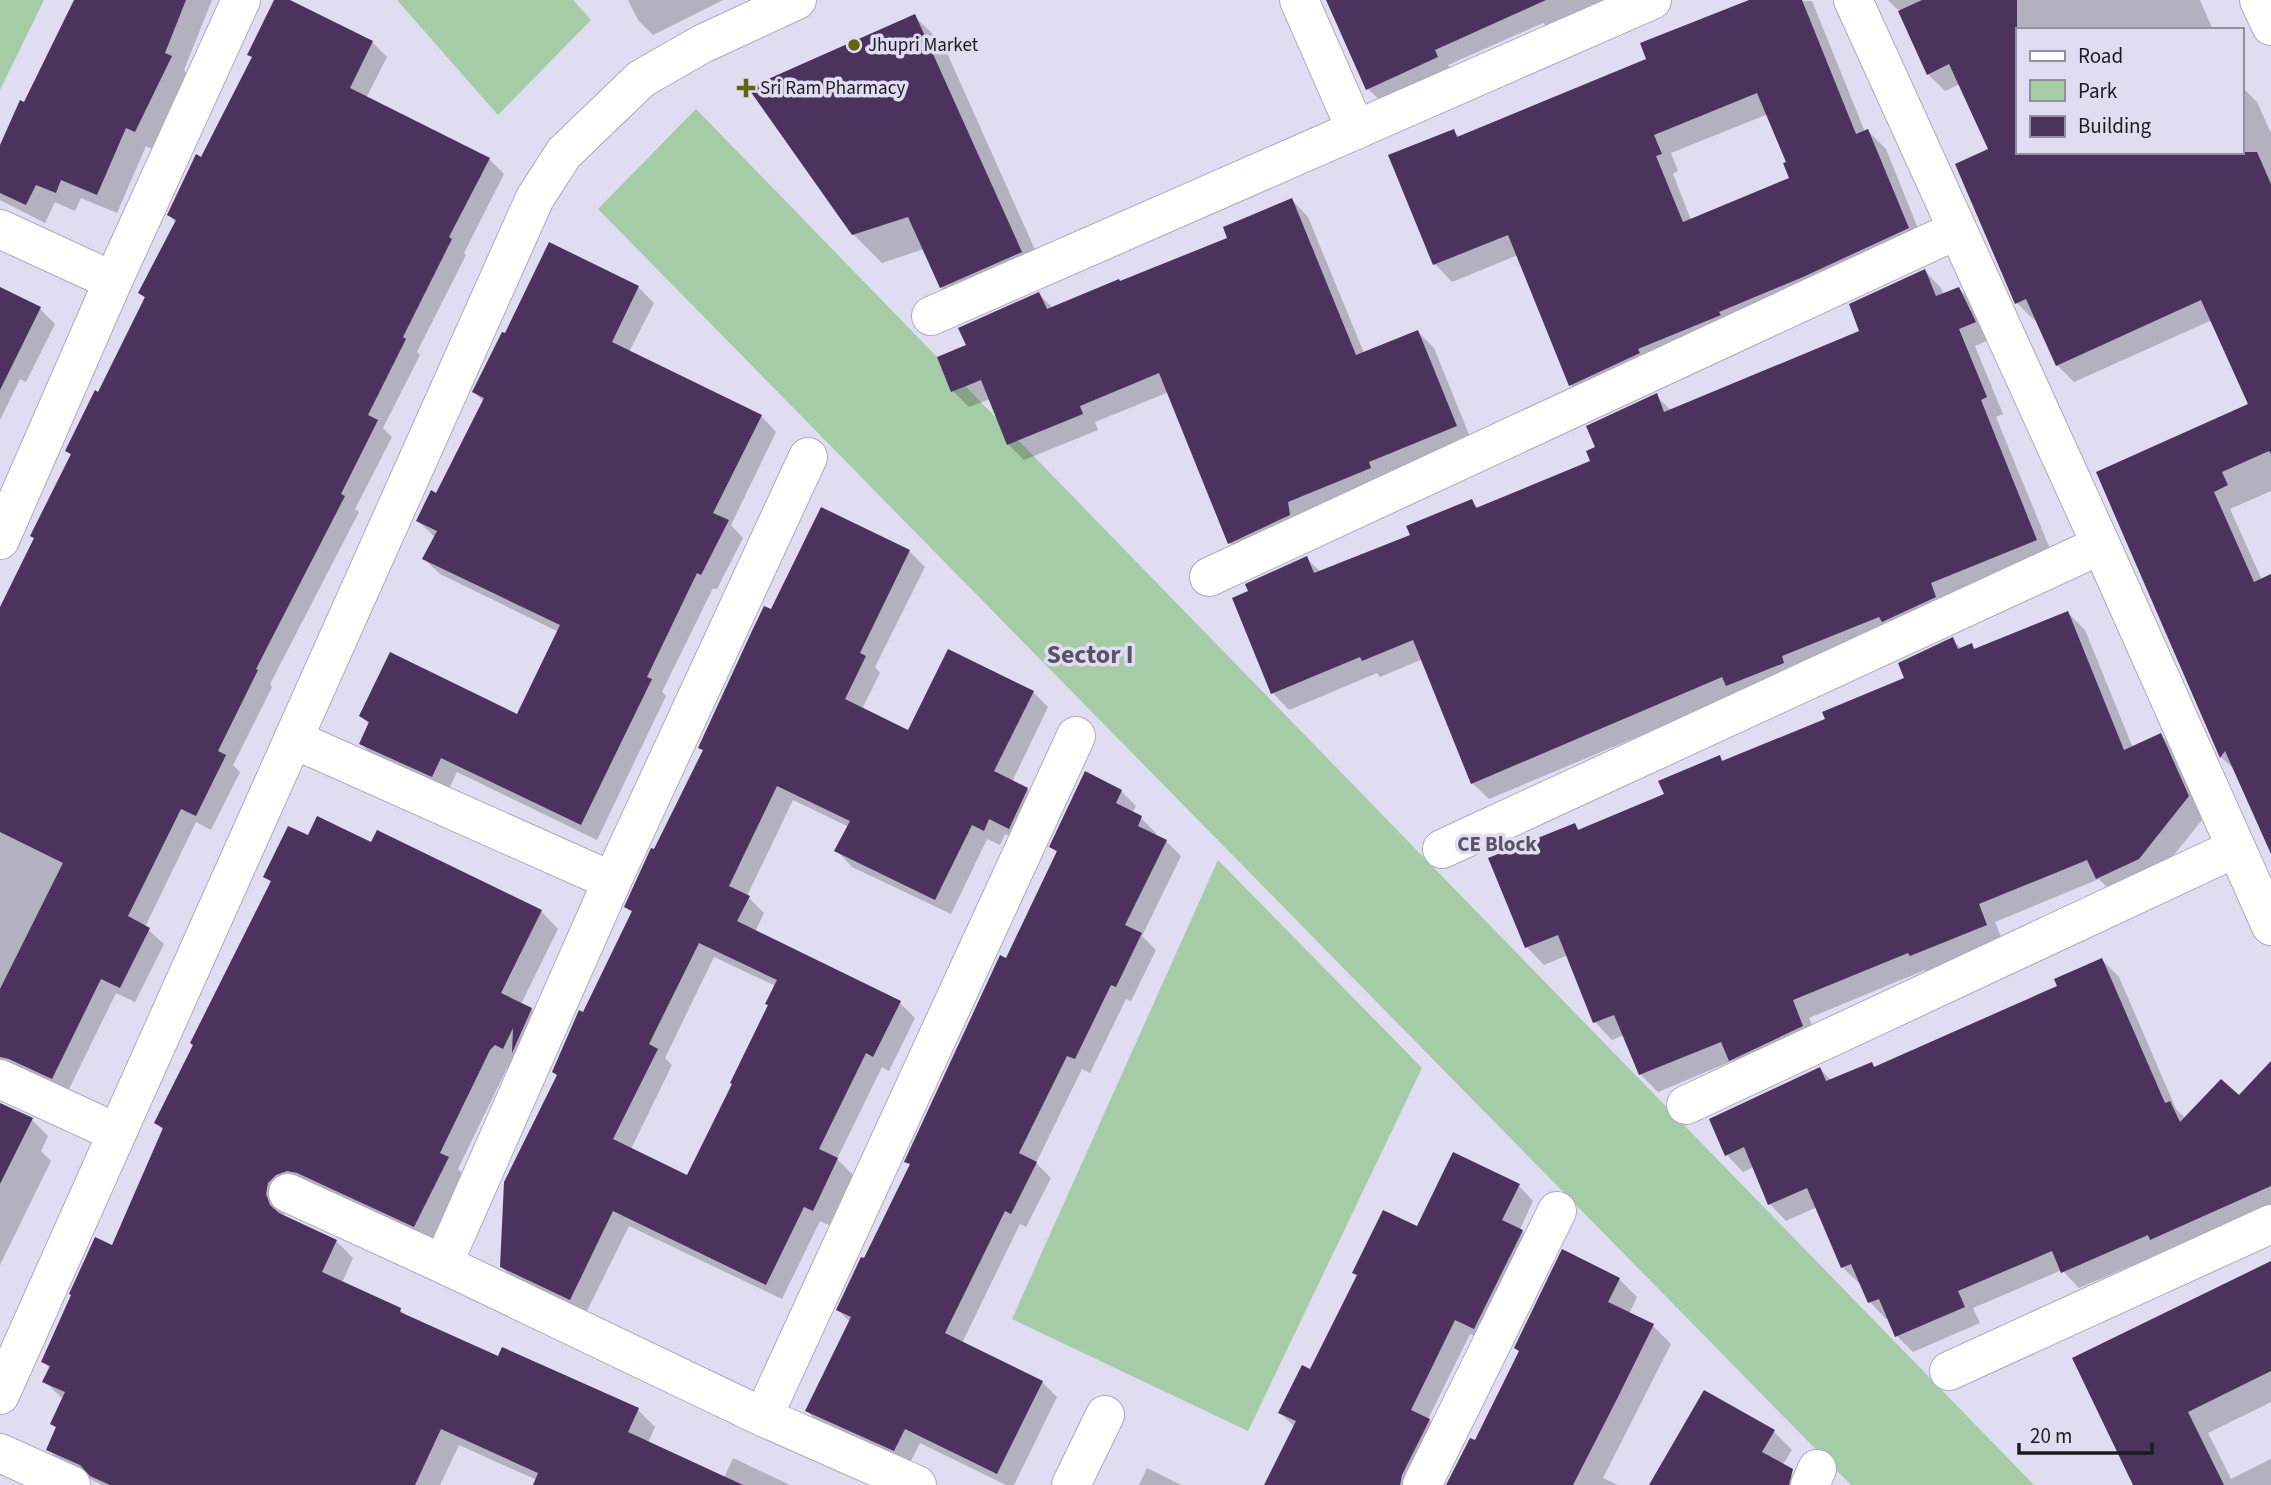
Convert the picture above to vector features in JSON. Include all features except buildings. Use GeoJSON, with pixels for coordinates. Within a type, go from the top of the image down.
{"type":"FeatureCollection","features":[{"type":"Feature","properties":{"kind":"street"},"geometry":{"type":"LineString","coordinates":[[0,540],[113,281],[241,0]]}},
{"type":"Feature","properties":{"kind":"street"},"geometry":{"type":"LineString","coordinates":[[0,1395],[535,198],[564,153],[641,79],[702,44],[797,0]]}},
{"type":"Feature","properties":{"kind":"street"},"geometry":{"type":"LineString","coordinates":[[1299,0],[1356,130]]}},
{"type":"Feature","properties":{"kind":"street"},"geometry":{"type":"LineString","coordinates":[[931,316],[1652,0]]}},
{"type":"Feature","properties":{"kind":"street"},"geometry":{"type":"LineString","coordinates":[[1853,0],[2271,926]]}},
{"type":"Feature","properties":{"kind":"street"},"geometry":{"type":"LineString","coordinates":[[2259,0],[2271,26]]}},
{"type":"Feature","properties":{"kind":"street"},"geometry":{"type":"LineString","coordinates":[[0,229],[113,281]]}},
{"type":"Feature","properties":{"kind":"street"},"geometry":{"type":"LineString","coordinates":[[1209,577],[1958,230]]}},
{"type":"Feature","properties":{"kind":"street"},"geometry":{"type":"LineString","coordinates":[[443,1264],[612,881],[808,457]]}},
{"type":"Feature","properties":{"kind":"street"},"geometry":{"type":"LineString","coordinates":[[1442,849],[2101,545]]}},
{"type":"Feature","properties":{"kind":"street"},"geometry":{"type":"LineString","coordinates":[[763,1417],[1076,736]]}},
{"type":"Feature","properties":{"kind":"street"},"geometry":{"type":"LineString","coordinates":[[293,739],[612,881]]}},
{"type":"Feature","properties":{"kind":"street"},"geometry":{"type":"LineString","coordinates":[[1686,1105],[2236,848]]}},
{"type":"Feature","properties":{"kind":"street"},"geometry":{"type":"LineString","coordinates":[[0,1079],[117,1133]]}},
{"type":"Feature","properties":{"kind":"street"},"geometry":{"type":"LineString","coordinates":[[288,1193],[763,1417],[917,1485]]}},
{"type":"Feature","properties":{"kind":"street"},"geometry":{"type":"LineString","coordinates":[[1422,1485],[1557,1211]]}},
{"type":"Feature","properties":{"kind":"street"},"geometry":{"type":"LineString","coordinates":[[1949,1371],[2271,1224]]}},
{"type":"Feature","properties":{"kind":"street"},"geometry":{"type":"LineString","coordinates":[[1071,1485],[1105,1415]]}},
{"type":"Feature","properties":{"kind":"street"},"geometry":{"type":"LineString","coordinates":[[0,1453],[71,1485]]}},
{"type":"Feature","properties":{"kind":"green space"},"geometry":{"type":"Polygon","coordinates":[[[0,0],[44,0],[0,90],[0,0]]]}},
{"type":"Feature","properties":{"kind":"green space"},"geometry":{"type":"Polygon","coordinates":[[[397,0],[573,0],[591,20],[498,115],[397,0]]]}},
{"type":"Feature","properties":{"kind":"green space"},"geometry":{"type":"Polygon","coordinates":[[[696,109],[2034,1485],[1851,1485],[598,209],[696,109]]]}},
{"type":"Feature","properties":{"kind":"green space"},"geometry":{"type":"Polygon","coordinates":[[[1218,860],[1422,1068],[1248,1431],[1012,1319],[1218,860]]]}},
{"type":"Feature","properties":{"kind":"place","name":"Jhupri Market"},"geometry":{"type":"Point","coordinates":[854,45]}},
{"type":"Feature","properties":{"kind":"place","name":"Sri Ram Pharmacy"},"geometry":{"type":"Point","coordinates":[746,88]}},
{"type":"Feature","properties":{"kind":"district","name":"Sector I"},"geometry":{"type":"Point","coordinates":[1090,654]}},
{"type":"Feature","properties":{"kind":"district","name":"CE Block"},"geometry":{"type":"Point","coordinates":[1497,844]}}]}
